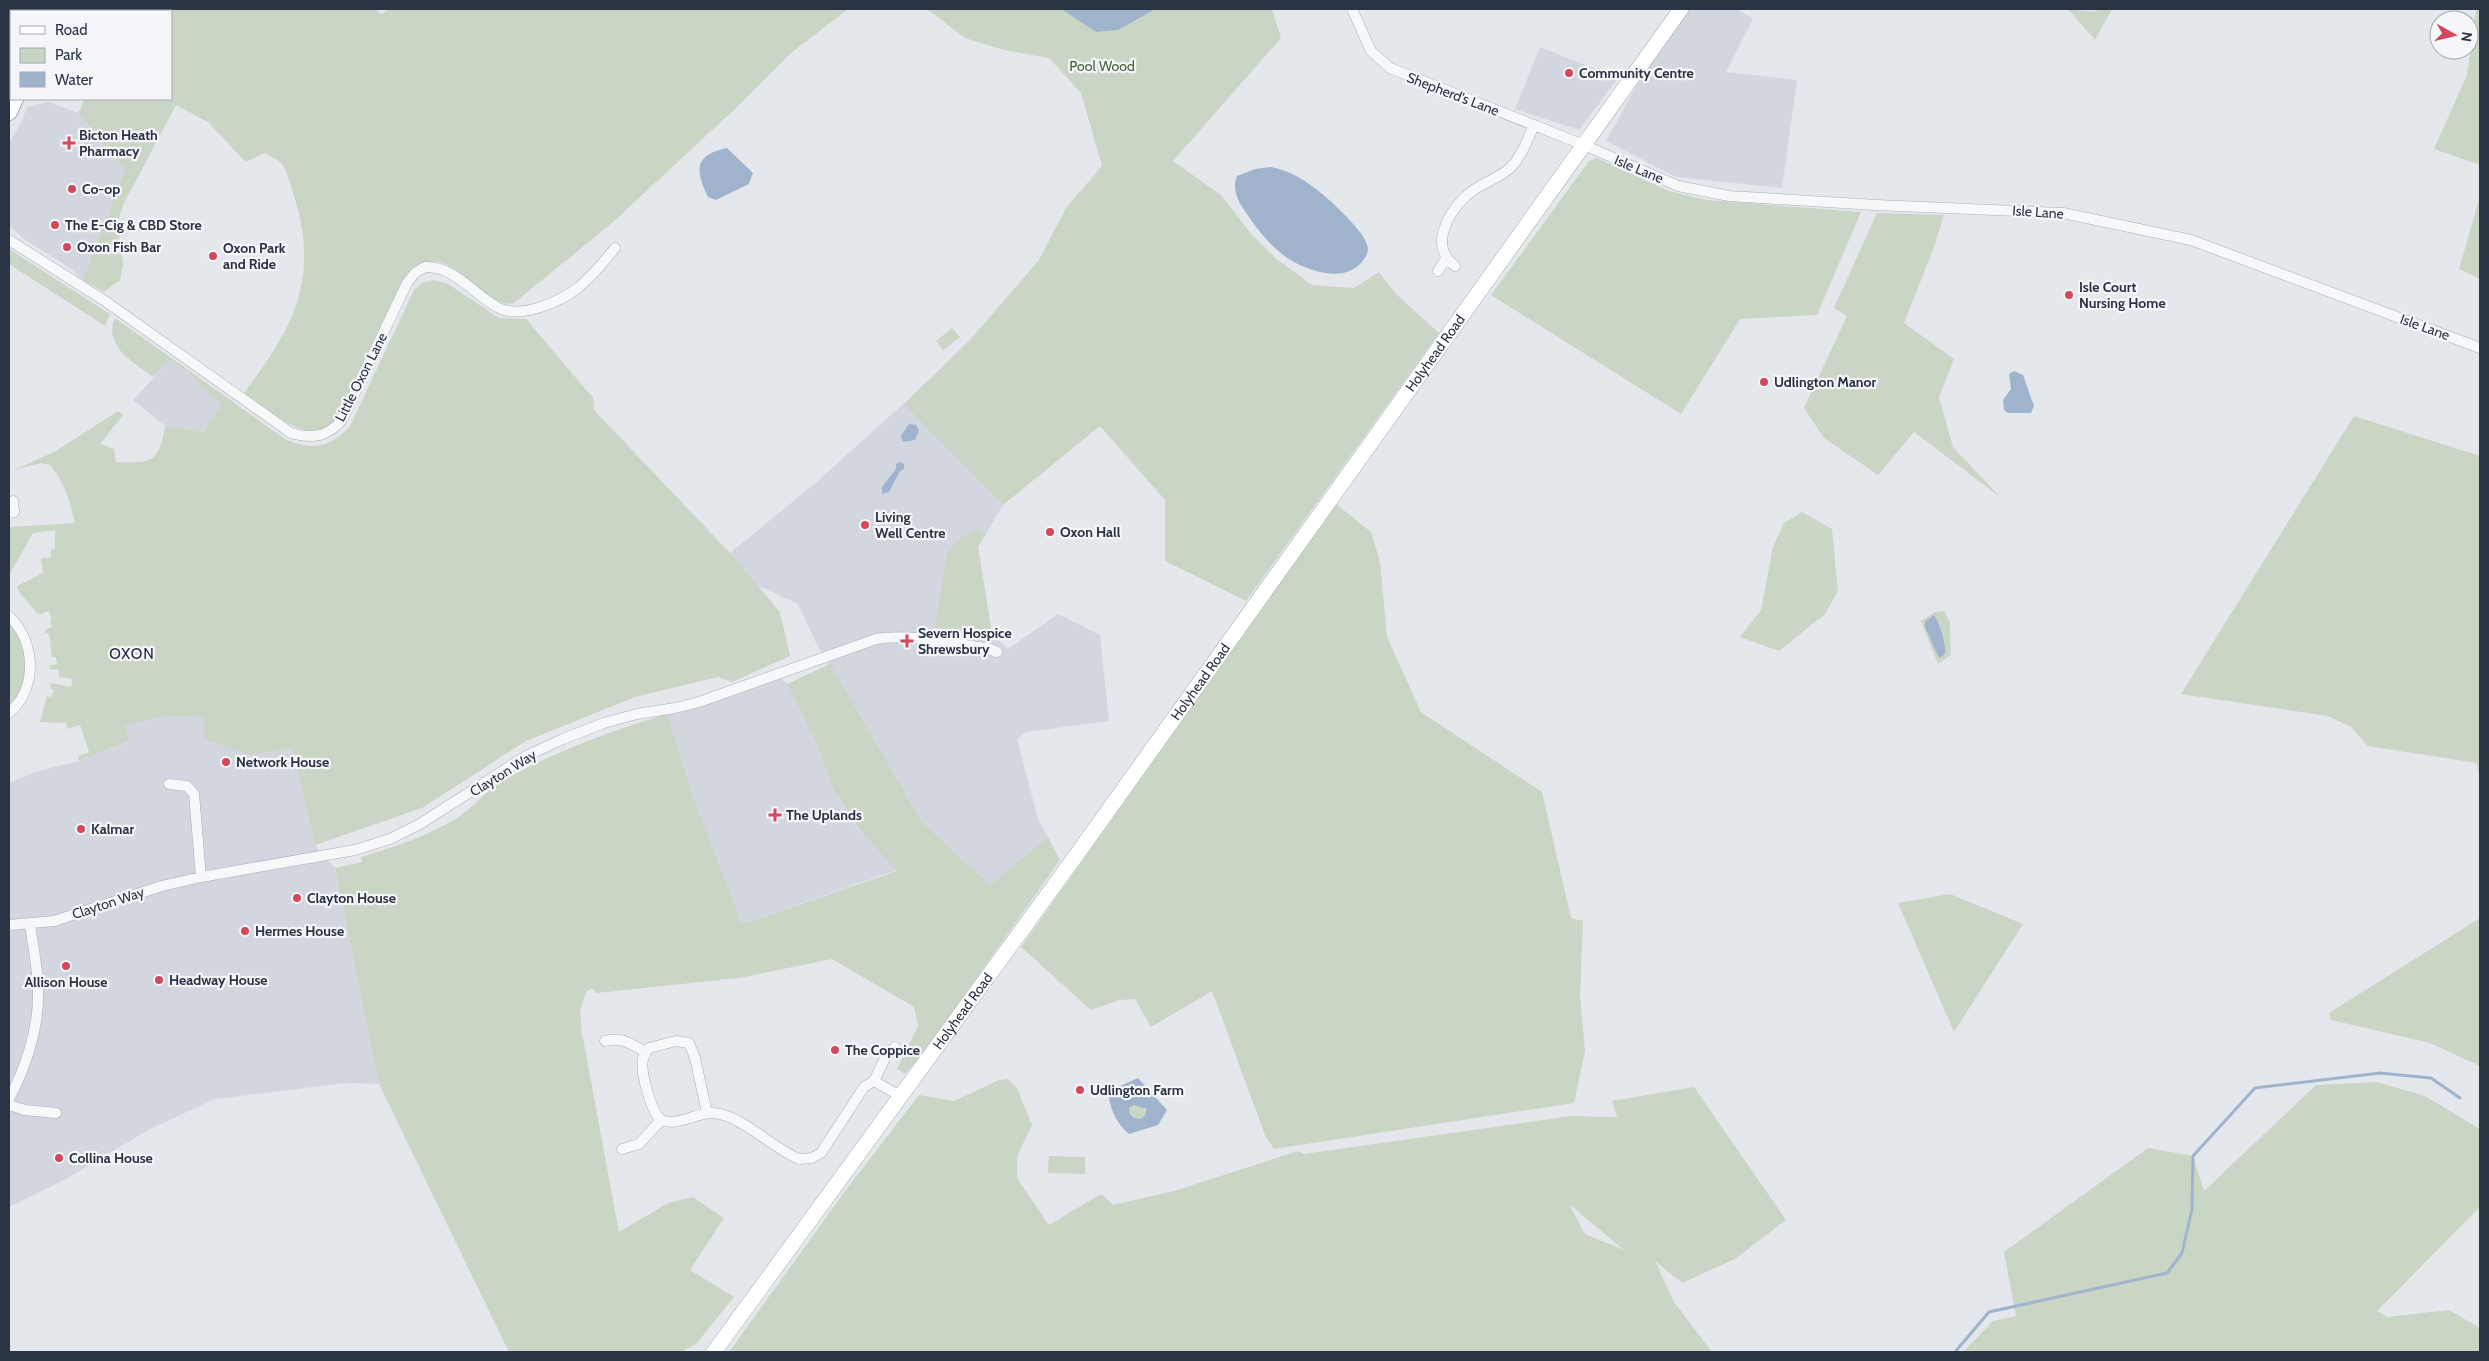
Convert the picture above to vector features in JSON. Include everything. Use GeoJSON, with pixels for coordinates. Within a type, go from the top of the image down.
{"type":"FeatureCollection","features":[{"type":"Feature","properties":{"kind":"main road","name":"Holyhead Road"},"geometry":{"type":"LineString","coordinates":[[714,1352],[840,1183],[900,1096],[1075,857],[1681,9]]}},
{"type":"Feature","properties":{"kind":"main road"},"geometry":{"type":"LineString","coordinates":[[9,112],[15,100]]}},
{"type":"Feature","properties":{"kind":"street","name":"Shepherd's Lane"},"geometry":{"type":"LineString","coordinates":[[1352,9],[1370,51],[1390,68],[1584,145]]}},
{"type":"Feature","properties":{"kind":"street"},"geometry":{"type":"LineString","coordinates":[[1454,266],[1446,259],[1442,246],[1446,225],[1466,195],[1500,177],[1512,166],[1534,126]]}},
{"type":"Feature","properties":{"kind":"street","name":"Isle Lane"},"geometry":{"type":"LineString","coordinates":[[1584,145],[1678,186],[1729,196],[1876,205],[2064,213],[2190,240],[2480,348]]}},
{"type":"Feature","properties":{"kind":"street","name":"Little Oxon Lane"},"geometry":{"type":"LineString","coordinates":[[9,240],[105,301],[291,433],[310,437],[328,433],[342,420],[400,298],[415,273],[425,267],[447,270],[498,308],[516,312],[557,300],[578,288],[616,248]]}},
{"type":"Feature","properties":{"kind":"street"},"geometry":{"type":"LineString","coordinates":[[1438,270],[1446,259]]}},
{"type":"Feature","properties":{"kind":"street"},"geometry":{"type":"LineString","coordinates":[[9,514],[14,512],[13,501]]}},
{"type":"Feature","properties":{"kind":"street"},"geometry":{"type":"LineString","coordinates":[[9,616],[24,637],[30,661],[27,688],[22,698],[9,713]]}},
{"type":"Feature","properties":{"kind":"street","name":"Clayton Way"},"geometry":{"type":"LineString","coordinates":[[9,925],[54,920],[162,886],[200,877],[349,852],[390,839],[420,824],[526,756],[563,739],[604,723],[637,714],[699,702],[876,639],[906,636],[920,640],[987,648],[997,652]]}},
{"type":"Feature","properties":{"kind":"street"},"geometry":{"type":"LineString","coordinates":[[169,784],[187,786],[194,794],[200,877]]}},
{"type":"Feature","properties":{"kind":"street"},"geometry":{"type":"LineString","coordinates":[[9,1099],[30,1044],[37,1014],[38,997],[35,955],[30,924]]}},
{"type":"Feature","properties":{"kind":"street"},"geometry":{"type":"LineString","coordinates":[[605,1042],[620,1038],[645,1052]]}},
{"type":"Feature","properties":{"kind":"street"},"geometry":{"type":"LineString","coordinates":[[706,1113],[695,1058],[689,1044],[676,1041],[649,1048],[645,1052],[642,1061],[653,1110],[661,1120],[670,1122],[706,1113],[722,1115],[791,1156],[806,1159],[816,1156],[825,1149],[864,1086],[874,1081],[886,1056],[895,1047]]}},
{"type":"Feature","properties":{"kind":"street"},"geometry":{"type":"LineString","coordinates":[[874,1081],[900,1096]]}},
{"type":"Feature","properties":{"kind":"street"},"geometry":{"type":"LineString","coordinates":[[9,1105],[25,1110],[56,1113]]}},
{"type":"Feature","properties":{"kind":"street"},"geometry":{"type":"LineString","coordinates":[[622,1149],[640,1144],[661,1120]]}},
{"type":"Feature","properties":{"kind":"shaded area"},"geometry":{"type":"Polygon","coordinates":[[[1688,9],[1737,9],[1753,19],[1726,72],[1797,80],[1782,188],[1676,177],[1606,141],[1646,69],[1688,9]]]}},
{"type":"Feature","properties":{"kind":"shaded area"},"geometry":{"type":"Polygon","coordinates":[[[1540,47],[1618,78],[1579,130],[1515,109],[1540,47]]]}},
{"type":"Feature","properties":{"kind":"shaded area"},"geometry":{"type":"Polygon","coordinates":[[[49,102],[78,113],[125,170],[83,280],[70,268],[27,241],[9,226],[9,143],[22,121],[27,107],[49,102]]]}},
{"type":"Feature","properties":{"kind":"shaded area"},"geometry":{"type":"Polygon","coordinates":[[[170,360],[189,373],[222,405],[208,423],[204,432],[165,426],[133,400],[170,360]]]}},
{"type":"Feature","properties":{"kind":"shaded area","name":"Severn Hospice Shrewsbury"},"geometry":{"type":"Polygon","coordinates":[[[904,403],[1003,505],[978,547],[992,634],[1008,649],[1058,614],[1100,635],[1109,721],[1026,732],[1017,739],[1038,819],[1048,837],[990,885],[921,821],[818,647],[798,604],[757,585],[730,553],[818,481],[904,403]]]}},
{"type":"Feature","properties":{"kind":"shaded area","name":"The Uplands"},"geometry":{"type":"Polygon","coordinates":[[[779,677],[787,684],[817,745],[834,790],[859,831],[897,870],[742,924],[694,799],[667,714],[779,677]]]}},
{"type":"Feature","properties":{"kind":"shaded area"},"geometry":{"type":"Polygon","coordinates":[[[165,716],[204,717],[251,755],[292,748],[315,845],[335,868],[379,1084],[345,1083],[215,1099],[150,1129],[64,1180],[9,1207],[9,783],[35,772],[79,761],[129,742],[125,725],[165,716]]]}},
{"type":"Feature","properties":{"kind":"green space"},"geometry":{"type":"Polygon","coordinates":[[[375,9],[381,14],[389,9],[848,9],[791,53],[737,107],[612,223],[514,303],[497,300],[449,265],[440,262],[430,262],[413,267],[342,414],[328,428],[317,432],[308,431],[289,424],[244,393],[275,349],[287,328],[302,284],[304,260],[303,234],[297,206],[286,172],[278,160],[265,153],[246,162],[208,122],[176,105],[124,203],[117,222],[123,264],[120,280],[104,292],[83,280],[125,170],[78,113],[84,100],[172,100],[172,10],[74,10],[375,9]]]}},
{"type":"Feature","properties":{"kind":"green space","name":"Pool Wood"},"geometry":{"type":"Polygon","coordinates":[[[927,9],[1061,9],[1096,32],[1118,30],[1156,9],[1272,9],[1281,38],[1173,161],[1221,195],[1252,235],[1278,260],[1312,285],[1354,288],[1379,272],[1396,294],[1439,333],[1246,601],[1165,561],[1165,500],[1100,426],[1003,505],[904,404],[970,340],[1039,260],[1066,208],[1102,166],[1081,93],[1049,58],[1004,50],[965,38],[927,9]]]}},
{"type":"Feature","properties":{"kind":"green space"},"geometry":{"type":"Polygon","coordinates":[[[2068,9],[2095,12],[2100,9],[2112,9],[2095,40],[2068,9]]]}},
{"type":"Feature","properties":{"kind":"green space"},"geometry":{"type":"Polygon","coordinates":[[[2480,9],[2480,165],[2434,149],[2467,75],[2469,60],[2479,60],[2479,10],[2476,10],[2480,9]]]}},
{"type":"Feature","properties":{"kind":"green space"},"geometry":{"type":"Polygon","coordinates":[[[1597,158],[1669,191],[1707,200],[1861,212],[1817,315],[1740,319],[1681,414],[1491,295],[1589,161],[1597,158]]]}},
{"type":"Feature","properties":{"kind":"green space"},"geometry":{"type":"Polygon","coordinates":[[[2480,196],[2480,279],[2459,269],[2480,196]]]}},
{"type":"Feature","properties":{"kind":"green space"},"geometry":{"type":"Polygon","coordinates":[[[1877,213],[1944,215],[1933,250],[1904,323],[1954,359],[1939,397],[1953,447],[2000,497],[1914,432],[1878,475],[1824,438],[1804,408],[1847,316],[1834,308],[1877,213]]]}},
{"type":"Feature","properties":{"kind":"green space"},"geometry":{"type":"Polygon","coordinates":[[[9,249],[110,314],[105,326],[9,264],[9,249]]]}},
{"type":"Feature","properties":{"kind":"green space"},"geometry":{"type":"Polygon","coordinates":[[[434,280],[448,284],[499,318],[526,319],[593,398],[594,410],[730,553],[780,612],[790,656],[732,682],[718,677],[635,697],[526,741],[422,808],[315,845],[292,748],[251,755],[205,739],[204,717],[165,716],[125,725],[130,741],[79,761],[78,756],[89,752],[80,725],[68,729],[66,723],[40,722],[47,696],[51,697],[54,690],[50,688],[51,683],[71,687],[73,679],[59,677],[59,670],[50,669],[49,666],[57,664],[56,657],[52,657],[49,633],[46,633],[45,630],[52,627],[50,620],[52,618],[48,611],[41,614],[37,613],[19,592],[17,586],[43,573],[41,558],[51,557],[51,550],[55,549],[55,530],[33,533],[9,575],[9,527],[75,523],[66,492],[50,465],[41,463],[14,470],[56,451],[118,411],[123,415],[100,444],[114,449],[116,462],[146,461],[156,454],[160,447],[165,426],[204,432],[208,423],[222,405],[189,373],[170,360],[153,377],[129,360],[122,353],[113,337],[112,328],[115,318],[285,439],[294,443],[312,446],[328,443],[350,426],[414,290],[422,283],[434,280]]]}},
{"type":"Feature","properties":{"kind":"green space"},"geometry":{"type":"Polygon","coordinates":[[[952,328],[960,337],[943,350],[936,341],[952,328]]]}},
{"type":"Feature","properties":{"kind":"green space"},"geometry":{"type":"Polygon","coordinates":[[[2354,416],[2480,456],[2480,782],[2477,763],[2368,746],[2351,727],[2328,716],[2181,694],[2354,416]]]}},
{"type":"Feature","properties":{"kind":"green space"},"geometry":{"type":"Polygon","coordinates":[[[1336,504],[1371,532],[1380,562],[1387,637],[1421,712],[1542,792],[1571,918],[1583,921],[1580,995],[1585,1051],[1574,1103],[1274,1149],[1265,1135],[1212,991],[1151,1027],[1135,999],[1120,1000],[1091,1010],[1021,947],[1336,504]]]}},
{"type":"Feature","properties":{"kind":"green space"},"geometry":{"type":"Polygon","coordinates":[[[1802,512],[1832,529],[1838,591],[1825,614],[1779,651],[1740,637],[1761,610],[1773,547],[1784,523],[1802,512]]]}},
{"type":"Feature","properties":{"kind":"green space"},"geometry":{"type":"Polygon","coordinates":[[[976,528],[986,534],[978,547],[992,634],[980,640],[934,633],[947,554],[957,541],[976,528]]]}},
{"type":"Feature","properties":{"kind":"green space"},"geometry":{"type":"Polygon","coordinates":[[[1944,611],[1950,623],[1951,655],[1938,664],[1921,621],[1935,612],[1944,611]]]}},
{"type":"Feature","properties":{"kind":"green space"},"geometry":{"type":"Polygon","coordinates":[[[9,621],[22,640],[26,666],[20,693],[9,706],[9,621]]]}},
{"type":"Feature","properties":{"kind":"green space"},"geometry":{"type":"Polygon","coordinates":[[[830,664],[921,821],[990,885],[1048,837],[1060,860],[924,1052],[905,1074],[897,1069],[918,1026],[914,1007],[832,959],[739,978],[596,993],[592,988],[586,992],[580,1011],[582,1033],[619,1232],[668,1203],[693,1197],[724,1218],[690,1270],[734,1297],[696,1344],[681,1352],[509,1352],[379,1084],[335,868],[362,862],[361,857],[432,832],[461,816],[497,784],[544,760],[625,727],[667,714],[694,799],[742,924],[897,871],[860,831],[834,790],[817,745],[787,684],[830,664]]]}},
{"type":"Feature","properties":{"kind":"green space"},"geometry":{"type":"Polygon","coordinates":[[[1950,894],[2023,924],[1954,1032],[1898,903],[1950,894]]]}},
{"type":"Feature","properties":{"kind":"green space"},"geometry":{"type":"Polygon","coordinates":[[[2480,918],[2480,1066],[2430,1043],[2331,1020],[2329,1013],[2480,918]]]}},
{"type":"Feature","properties":{"kind":"green space"},"geometry":{"type":"Polygon","coordinates":[[[1008,1079],[1017,1088],[1032,1125],[1017,1156],[1017,1178],[1049,1225],[1101,1194],[1113,1205],[1174,1191],[1298,1151],[1304,1154],[1571,1116],[1617,1117],[1612,1101],[1694,1087],[1786,1220],[1735,1259],[1682,1283],[1655,1261],[1674,1302],[1712,1352],[729,1352],[846,1190],[919,1095],[954,1101],[999,1080],[1008,1079]],[[1569,1204],[1585,1234],[1624,1250],[1569,1204]]]}},
{"type":"Feature","properties":{"kind":"green space"},"geometry":{"type":"Polygon","coordinates":[[[2377,1082],[2425,1096],[2480,1129],[2480,1207],[2377,1311],[2388,1317],[2449,1310],[2480,1328],[2480,1352],[1963,1352],[1993,1321],[2016,1316],[2004,1252],[2148,1148],[2193,1156],[2204,1191],[2316,1085],[2377,1082]]]}},
{"type":"Feature","properties":{"kind":"green space"},"geometry":{"type":"Polygon","coordinates":[[[1137,1104],[1145,1112],[1137,1120],[1129,1112],[1137,1104]]]}},
{"type":"Feature","properties":{"kind":"green space"},"geometry":{"type":"Polygon","coordinates":[[[1049,1156],[1085,1157],[1085,1174],[1048,1173],[1049,1156]]]}},
{"type":"Feature","properties":{"kind":"water"},"geometry":{"type":"Polygon","coordinates":[[[1061,9],[1156,9],[1118,30],[1096,32],[1061,9]]]}},
{"type":"Feature","properties":{"kind":"water"},"geometry":{"type":"Polygon","coordinates":[[[727,148],[753,173],[749,184],[716,200],[708,197],[701,179],[700,165],[708,155],[727,148]]]}},
{"type":"Feature","properties":{"kind":"water"},"geometry":{"type":"Polygon","coordinates":[[[1271,167],[1291,174],[1310,185],[1344,214],[1358,230],[1365,239],[1368,248],[1362,262],[1356,268],[1334,274],[1302,266],[1286,257],[1260,231],[1237,198],[1235,182],[1237,176],[1255,169],[1271,167]]]}},
{"type":"Feature","properties":{"kind":"water"},"geometry":{"type":"Polygon","coordinates":[[[2014,371],[2023,375],[2034,406],[2031,413],[2008,413],[2004,410],[2003,400],[2011,389],[2009,374],[2014,371]]]}},
{"type":"Feature","properties":{"kind":"water"},"geometry":{"type":"Polygon","coordinates":[[[909,424],[916,425],[919,430],[915,440],[903,442],[901,436],[909,424]]]}},
{"type":"Feature","properties":{"kind":"water"},"geometry":{"type":"Polygon","coordinates":[[[900,462],[904,464],[904,469],[900,471],[889,492],[882,494],[882,487],[896,469],[896,464],[900,462]]]}},
{"type":"Feature","properties":{"kind":"water"},"geometry":{"type":"Polygon","coordinates":[[[1934,615],[1945,645],[1945,654],[1939,658],[1925,627],[1925,622],[1934,615]]]}},
{"type":"Feature","properties":{"kind":"water"},"geometry":{"type":"Polygon","coordinates":[[[1138,1078],[1167,1110],[1158,1125],[1129,1134],[1115,1117],[1111,1107],[1109,1097],[1118,1087],[1138,1078]],[[1134,1105],[1130,1107],[1129,1113],[1134,1118],[1141,1119],[1145,1115],[1146,1109],[1134,1105]]]}},
{"type":"Feature","properties":{"kind":"waterway"},"geometry":{"type":"LineString","coordinates":[[1955,1352],[1989,1312],[2167,1273],[2182,1253],[2192,1209],[2193,1156],[2255,1088],[2380,1073],[2431,1078],[2460,1098]]}},
{"type":"Feature","properties":{"kind":"place","name":"Community Centre"},"geometry":{"type":"Point","coordinates":[1569,73]}},
{"type":"Feature","properties":{"kind":"place","name":"Bicton Heath Pharmacy"},"geometry":{"type":"Point","coordinates":[69,143]}},
{"type":"Feature","properties":{"kind":"place","name":"Co-op"},"geometry":{"type":"Point","coordinates":[72,189]}},
{"type":"Feature","properties":{"kind":"place","name":"The E-Cig & CBD Store"},"geometry":{"type":"Point","coordinates":[55,225]}},
{"type":"Feature","properties":{"kind":"place","name":"Oxon Fish Bar"},"geometry":{"type":"Point","coordinates":[67,247]}},
{"type":"Feature","properties":{"kind":"place","name":"Oxon Park and Ride"},"geometry":{"type":"Point","coordinates":[213,256]}},
{"type":"Feature","properties":{"kind":"place","name":"Isle Court Nursing Home"},"geometry":{"type":"Point","coordinates":[2069,295]}},
{"type":"Feature","properties":{"kind":"place","name":"Udlington Manor"},"geometry":{"type":"Point","coordinates":[1764,382]}},
{"type":"Feature","properties":{"kind":"place","name":"Living Well Centre"},"geometry":{"type":"Point","coordinates":[865,525]}},
{"type":"Feature","properties":{"kind":"place","name":"Oxon Hall"},"geometry":{"type":"Point","coordinates":[1050,532]}},
{"type":"Feature","properties":{"kind":"place","name":"Severn Hospice Shrewsbury"},"geometry":{"type":"Point","coordinates":[907,641]}},
{"type":"Feature","properties":{"kind":"place","name":"Network House"},"geometry":{"type":"Point","coordinates":[226,762]}},
{"type":"Feature","properties":{"kind":"place","name":"The Uplands"},"geometry":{"type":"Point","coordinates":[775,815]}},
{"type":"Feature","properties":{"kind":"place","name":"Kalmar"},"geometry":{"type":"Point","coordinates":[81,829]}},
{"type":"Feature","properties":{"kind":"place","name":"Clayton House"},"geometry":{"type":"Point","coordinates":[297,898]}},
{"type":"Feature","properties":{"kind":"place","name":"Hermes House"},"geometry":{"type":"Point","coordinates":[245,931]}},
{"type":"Feature","properties":{"kind":"place","name":"Allison House"},"geometry":{"type":"Point","coordinates":[66,966]}},
{"type":"Feature","properties":{"kind":"place","name":"Headway House"},"geometry":{"type":"Point","coordinates":[159,980]}},
{"type":"Feature","properties":{"kind":"place","name":"The Coppice"},"geometry":{"type":"Point","coordinates":[835,1050]}},
{"type":"Feature","properties":{"kind":"place","name":"Udlington Farm"},"geometry":{"type":"Point","coordinates":[1080,1090]}},
{"type":"Feature","properties":{"kind":"place","name":"Collina House"},"geometry":{"type":"Point","coordinates":[59,1158]}},
{"type":"Feature","properties":{"kind":"district","name":"OXON"},"geometry":{"type":"Point","coordinates":[132,654]}}]}
